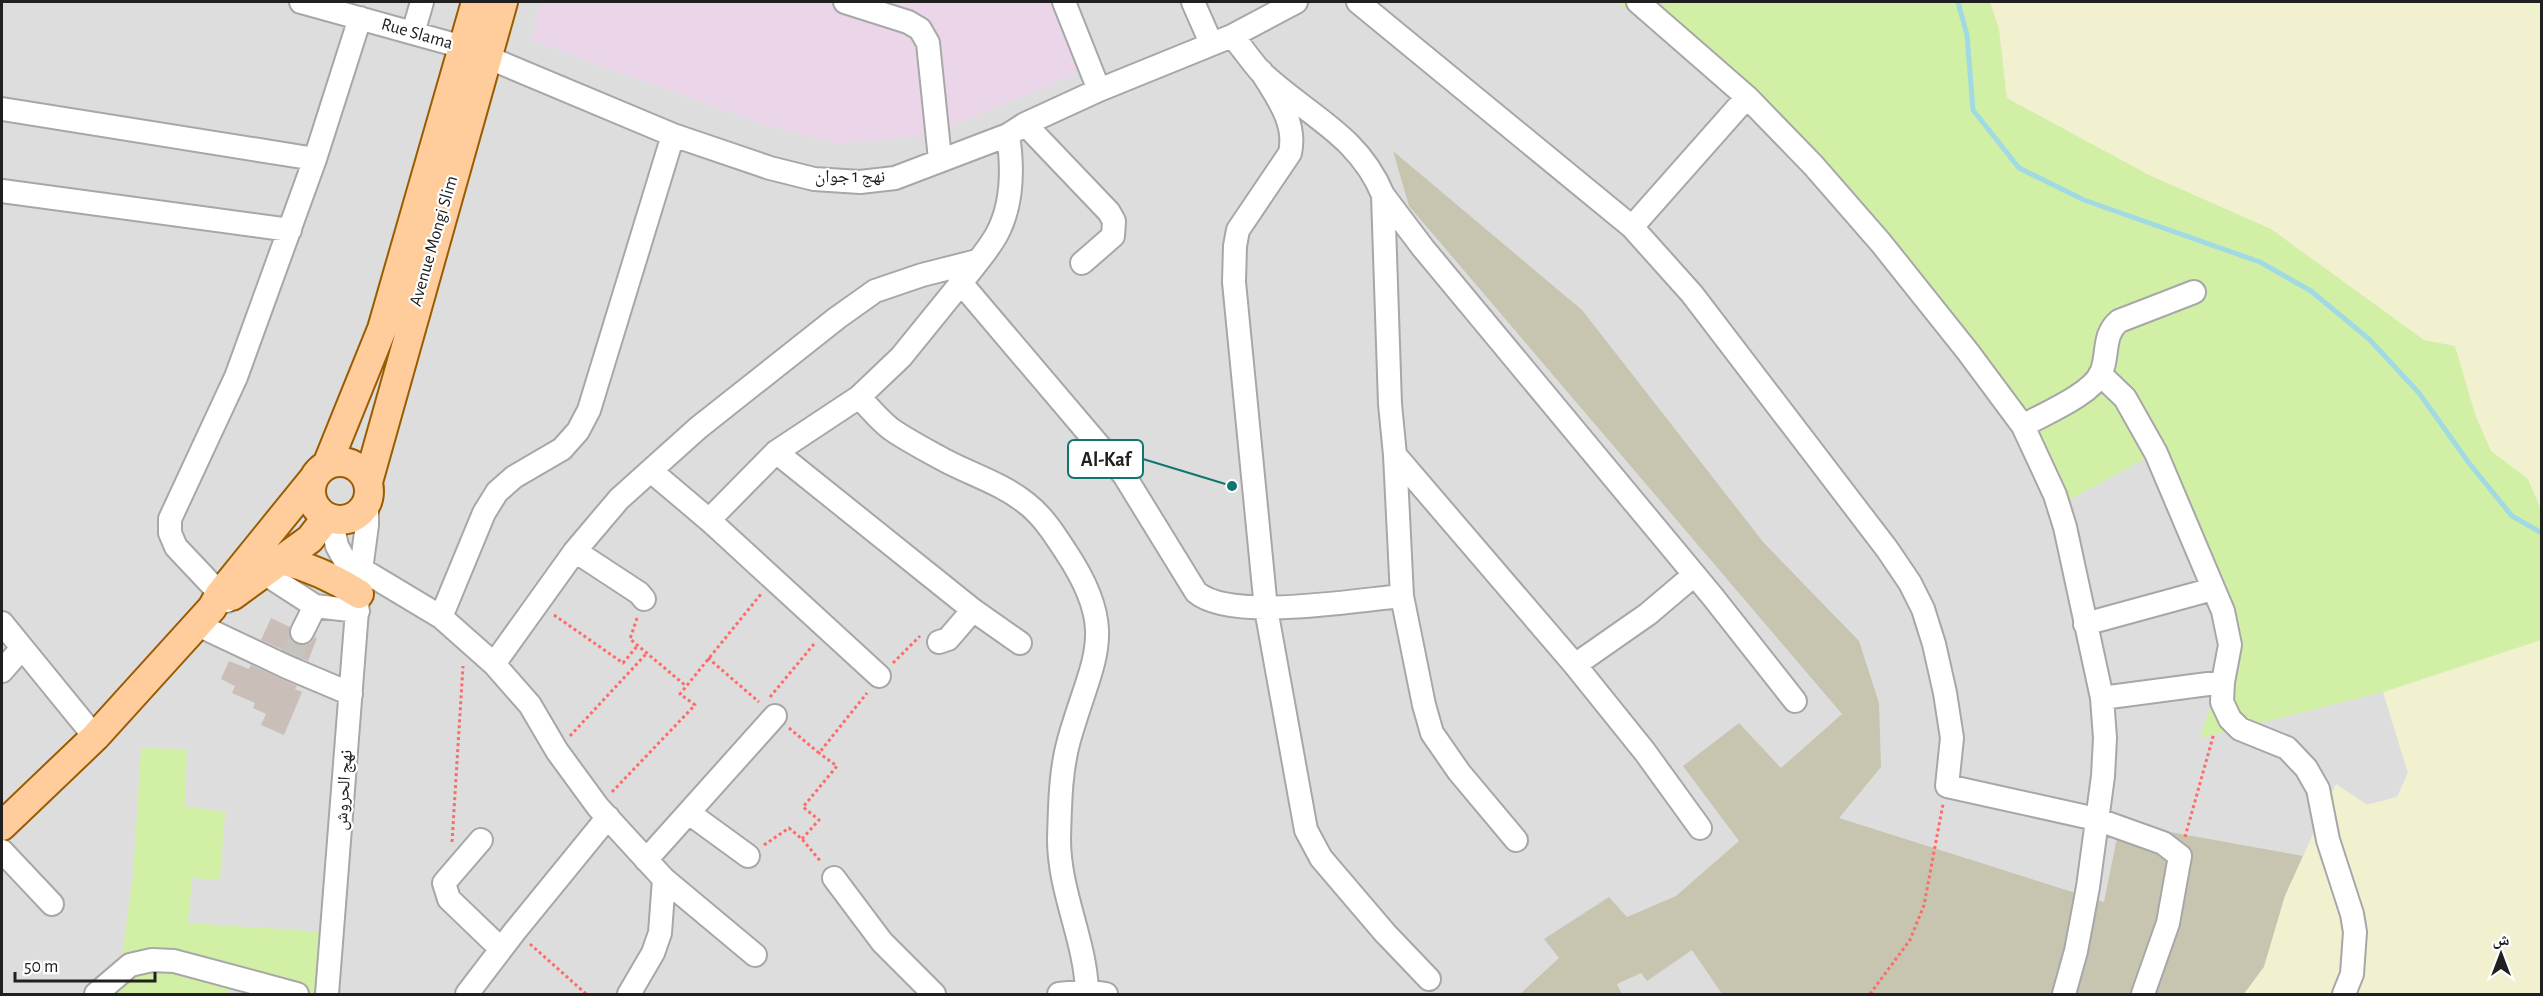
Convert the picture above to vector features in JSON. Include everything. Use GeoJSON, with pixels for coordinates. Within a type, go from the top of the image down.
{"type":"FeatureCollection","features":[{"type":"Feature","properties":{"kind":"main road","name":"Avenue Mongi Slim"},"geometry":{"type":"LineString","coordinates":[[368,492],[475,51],[476,2]]}},
{"type":"Feature","properties":{"kind":"main road","name":"Avenue Mongi Slim"},"geometry":{"type":"LineString","coordinates":[[321,472],[382,329],[475,51],[502,2]]}},
{"type":"Feature","properties":{"kind":"main road"},"geometry":{"type":"LineString","coordinates":[[2,826],[95,737],[214,607],[321,472],[339,462],[351,464],[362,471],[368,492],[356,516],[340,520],[329,518],[314,504],[312,487],[321,472]]}},
{"type":"Feature","properties":{"kind":"main road"},"geometry":{"type":"LineString","coordinates":[[214,607],[310,539],[329,518]]}},
{"type":"Feature","properties":{"kind":"main road"},"geometry":{"type":"LineString","coordinates":[[273,566],[306,566],[357,586]]}},
{"type":"Feature","properties":{"kind":"street","name":"Rue Slama"},"geometry":{"type":"LineString","coordinates":[[301,2],[475,51]]}},
{"type":"Feature","properties":{"kind":"street"},"geometry":{"type":"LineString","coordinates":[[413,33],[422,2]]}},
{"type":"Feature","properties":{"kind":"street"},"geometry":{"type":"LineString","coordinates":[[845,2],[908,22],[920,29],[928,43],[940,159]]}},
{"type":"Feature","properties":{"kind":"street"},"geometry":{"type":"LineString","coordinates":[[1064,2],[1099,90]]}},
{"type":"Feature","properties":{"kind":"street"},"geometry":{"type":"LineString","coordinates":[[1193,2],[1211,43]]}},
{"type":"Feature","properties":{"kind":"street","name":"نهج 1 جوان"},"geometry":{"type":"LineString","coordinates":[[475,51],[673,135],[770,168],[814,179],[860,182],[895,178],[1017,129],[1099,90],[1232,36],[1296,2]]}},
{"type":"Feature","properties":{"kind":"street"},"geometry":{"type":"LineString","coordinates":[[1358,2],[1632,227],[1692,294],[1738,351],[1910,583],[1923,609],[1945,693],[1952,738],[1947,786],[2096,819],[2163,843],[2180,856],[2168,923],[2143,994]]}},
{"type":"Feature","properties":{"kind":"street"},"geometry":{"type":"LineString","coordinates":[[1638,2],[1747,97],[1813,165],[1881,243],[1968,352],[2023,426],[2055,495],[2065,527],[2102,698],[2106,738],[2088,887],[2076,951],[2064,994]]}},
{"type":"Feature","properties":{"kind":"street"},"geometry":{"type":"LineString","coordinates":[[351,694],[289,663],[214,607],[176,547],[170,533],[170,519],[236,377],[315,159],[360,18]]}},
{"type":"Feature","properties":{"kind":"street"},"geometry":{"type":"LineString","coordinates":[[1232,36],[1261,71],[1279,101],[1293,134],[1290,153],[1238,230],[1234,282],[1266,609],[1306,830],[1321,858],[1385,933],[1429,979]]}},
{"type":"Feature","properties":{"kind":"street"},"geometry":{"type":"LineString","coordinates":[[1261,71],[1356,149],[1374,173],[1383,195],[1423,248],[1694,575],[1795,701]]}},
{"type":"Feature","properties":{"kind":"street"},"geometry":{"type":"LineString","coordinates":[[1632,227],[1747,97]]}},
{"type":"Feature","properties":{"kind":"street"},"geometry":{"type":"LineString","coordinates":[[2,110],[315,159]]}},
{"type":"Feature","properties":{"kind":"street"},"geometry":{"type":"LineString","coordinates":[[709,520],[776,452],[859,397],[901,357],[961,283],[997,234],[1010,200],[1012,159],[1017,129]]}},
{"type":"Feature","properties":{"kind":"street"},"geometry":{"type":"LineString","coordinates":[[1017,129],[1109,212],[1114,221],[1113,236],[1082,263]]}},
{"type":"Feature","properties":{"kind":"street"},"geometry":{"type":"LineString","coordinates":[[441,617],[484,513],[497,492],[514,477],[562,449],[578,431],[589,410],[673,135]]}},
{"type":"Feature","properties":{"kind":"street"},"geometry":{"type":"LineString","coordinates":[[2,191],[290,230]]}},
{"type":"Feature","properties":{"kind":"street"},"geometry":{"type":"LineString","coordinates":[[1383,195],[1390,405],[1395,455],[1402,596],[1424,705],[1432,733],[1459,772],[1516,840]]}},
{"type":"Feature","properties":{"kind":"street"},"geometry":{"type":"LineString","coordinates":[[494,664],[575,551],[619,499],[698,428],[874,291],[922,275],[977,261]]}},
{"type":"Feature","properties":{"kind":"street"},"geometry":{"type":"LineString","coordinates":[[961,283],[1124,475],[1196,592],[1209,601],[1266,609],[1402,596]]}},
{"type":"Feature","properties":{"kind":"street"},"geometry":{"type":"LineString","coordinates":[[2023,426],[2087,390],[2100,374],[2112,327],[2119,321],[2194,292]]}},
{"type":"Feature","properties":{"kind":"street"},"geometry":{"type":"LineString","coordinates":[[2100,374],[2125,398],[2156,453],[2223,611],[2230,645],[2223,692],[2230,718],[2240,729],[2287,748],[2306,768],[2318,789],[2328,840],[2352,914],[2355,932],[2352,974],[2344,994]]}},
{"type":"Feature","properties":{"kind":"street"},"geometry":{"type":"LineString","coordinates":[[859,397],[890,428],[1027,503],[1050,528],[1080,573],[1098,620],[1098,644],[1093,669],[1068,742],[1061,787],[1059,843],[1063,883],[1093,993],[1059,994]]}},
{"type":"Feature","properties":{"kind":"street"},"geometry":{"type":"LineString","coordinates":[[776,452],[973,610],[1020,643]]}},
{"type":"Feature","properties":{"kind":"street"},"geometry":{"type":"LineString","coordinates":[[1395,455],[1575,665],[1645,752],[1700,828]]}},
{"type":"Feature","properties":{"kind":"street"},"geometry":{"type":"LineString","coordinates":[[651,471],[709,520],[879,676]]}},
{"type":"Feature","properties":{"kind":"street","name":"نهج الحروش"},"geometry":{"type":"LineString","coordinates":[[327,994],[351,694],[357,586],[367,525],[368,492]]}},
{"type":"Feature","properties":{"kind":"street"},"geometry":{"type":"LineString","coordinates":[[329,518],[337,546],[357,586],[441,617],[465,637],[494,664],[530,705],[557,751],[603,812],[646,860],[664,879],[755,955]]}},
{"type":"Feature","properties":{"kind":"street"},"geometry":{"type":"LineString","coordinates":[[575,551],[639,593],[644,599]]}},
{"type":"Feature","properties":{"kind":"street"},"geometry":{"type":"LineString","coordinates":[[273,566],[315,606]]}},
{"type":"Feature","properties":{"kind":"street"},"geometry":{"type":"LineString","coordinates":[[1575,665],[1648,614],[1694,575]]}},
{"type":"Feature","properties":{"kind":"street"},"geometry":{"type":"LineString","coordinates":[[302,632],[315,606],[357,586]]}},
{"type":"Feature","properties":{"kind":"street"},"geometry":{"type":"LineString","coordinates":[[2085,624],[2213,589]]}},
{"type":"Feature","properties":{"kind":"street"},"geometry":{"type":"LineString","coordinates":[[939,642],[948,639],[973,610]]}},
{"type":"Feature","properties":{"kind":"street"},"geometry":{"type":"LineString","coordinates":[[2,623],[95,737]]}},
{"type":"Feature","properties":{"kind":"street"},"geometry":{"type":"LineString","coordinates":[[2,671],[22,648]]}},
{"type":"Feature","properties":{"kind":"street"},"geometry":{"type":"LineString","coordinates":[[2102,698],[2170,687],[2223,692]]}},
{"type":"Feature","properties":{"kind":"street"},"geometry":{"type":"LineString","coordinates":[[646,860],[776,716]]}},
{"type":"Feature","properties":{"kind":"street"},"geometry":{"type":"LineString","coordinates":[[467,994],[603,812]]}},
{"type":"Feature","properties":{"kind":"street"},"geometry":{"type":"LineString","coordinates":[[689,813],[748,856]]}},
{"type":"Feature","properties":{"kind":"street"},"geometry":{"type":"LineString","coordinates":[[481,840],[444,883],[445,891],[449,899],[508,940]]}},
{"type":"Feature","properties":{"kind":"street"},"geometry":{"type":"LineString","coordinates":[[2,851],[52,904]]}},
{"type":"Feature","properties":{"kind":"street"},"geometry":{"type":"LineString","coordinates":[[834,878],[882,942],[934,994]]}},
{"type":"Feature","properties":{"kind":"street"},"geometry":{"type":"LineString","coordinates":[[629,994],[653,953],[660,933],[664,879]]}},
{"type":"Feature","properties":{"kind":"street"},"geometry":{"type":"LineString","coordinates":[[96,994],[130,966],[152,960],[174,960],[297,994]]}},
{"type":"Feature","properties":{"kind":"path"},"geometry":{"type":"LineString","coordinates":[[603,812],[694,705],[680,694],[774,579]]}},
{"type":"Feature","properties":{"kind":"path"},"geometry":{"type":"LineString","coordinates":[[538,604],[623,663],[638,645]]}},
{"type":"Feature","properties":{"kind":"path"},"geometry":{"type":"LineString","coordinates":[[708,658],[763,705],[827,628]]}},
{"type":"Feature","properties":{"kind":"path"},"geometry":{"type":"LineString","coordinates":[[819,753],[879,676],[926,630],[939,642]]}},
{"type":"Feature","properties":{"kind":"path"},"geometry":{"type":"LineString","coordinates":[[452,846],[465,637]]}},
{"type":"Feature","properties":{"kind":"path"},"geometry":{"type":"LineString","coordinates":[[630,639],[686,687]]}},
{"type":"Feature","properties":{"kind":"path"},"geometry":{"type":"LineString","coordinates":[[557,751],[647,653]]}},
{"type":"Feature","properties":{"kind":"path"},"geometry":{"type":"LineString","coordinates":[[2180,856],[2223,692]]}},
{"type":"Feature","properties":{"kind":"path"},"geometry":{"type":"LineString","coordinates":[[776,716],[837,766],[803,807],[819,820],[802,839]]}},
{"type":"Feature","properties":{"kind":"path"},"geometry":{"type":"LineString","coordinates":[[1870,994],[1910,940],[1924,905],[1947,786]]}},
{"type":"Feature","properties":{"kind":"path"},"geometry":{"type":"LineString","coordinates":[[748,856],[789,828],[802,839],[834,878]]}},
{"type":"Feature","properties":{"kind":"path"},"geometry":{"type":"LineString","coordinates":[[508,940],[586,994]]}},
{"type":"Feature","properties":{"kind":"shaded area"},"geometry":{"type":"Polygon","coordinates":[[[2,2],[1933,2],[1948,83],[2541,640],[2384,692],[2408,773],[2397,797],[2367,805],[2336,785],[2285,896],[2264,967],[2244,994],[2,994],[2,2]]]}},
{"type":"Feature","properties":{"kind":"shaded area"},"geometry":{"type":"Polygon","coordinates":[[[541,2],[1060,2],[1090,68],[932,134],[838,144],[765,125],[531,40],[541,2]]]}},
{"type":"Feature","properties":{"kind":"shaded area"},"geometry":{"type":"Polygon","coordinates":[[[1393,151],[1582,310],[1764,543],[1859,641],[1879,703],[1881,767],[1839,818],[2104,902],[2120,823],[2303,856],[2285,896],[2264,967],[2244,994],[1722,994],[1692,950],[1647,981],[1641,973],[1617,984],[1622,994],[1520,994],[1559,958],[1544,939],[1609,897],[1627,917],[1676,896],[1739,841],[1683,766],[1739,723],[1781,768],[1842,714],[1409,206],[1393,151]]]}},
{"type":"Feature","properties":{"kind":"green space"},"geometry":{"type":"Polygon","coordinates":[[[1617,2],[1990,2],[1999,29],[2007,98],[2149,175],[2271,229],[2424,340],[2455,346],[2475,414],[2491,451],[2528,479],[2541,510],[2541,640],[2383,692],[2200,738],[2224,662],[2209,575],[2150,456],[2058,506],[2022,443],[1970,372],[1865,238],[1733,95],[1617,2]]]}},
{"type":"Feature","properties":{"kind":"green space"},"geometry":{"type":"Polygon","coordinates":[[[1990,2],[2541,2],[2541,510],[2528,479],[2491,451],[2475,414],[2455,346],[2424,340],[2271,229],[2149,175],[2007,98],[1999,29],[1990,2]]]}},
{"type":"Feature","properties":{"kind":"green space"},"geometry":{"type":"Polygon","coordinates":[[[2541,640],[2541,994],[2244,994],[2264,967],[2285,896],[2336,784],[2367,805],[2397,797],[2408,773],[2383,692],[2541,640]]]}},
{"type":"Feature","properties":{"kind":"green space"},"geometry":{"type":"Polygon","coordinates":[[[141,748],[187,749],[185,806],[225,812],[220,880],[192,878],[188,923],[324,932],[318,994],[229,990],[228,994],[117,994],[133,875],[141,748]]]}},
{"type":"Feature","properties":{"kind":"building"},"geometry":{"type":"Polygon","coordinates":[[[271,618],[290,627],[290,639],[297,644],[310,643],[315,637],[317,638],[308,661],[261,640],[271,618]]]}},
{"type":"Feature","properties":{"kind":"building"},"geometry":{"type":"Polygon","coordinates":[[[229,661],[249,669],[251,665],[297,686],[295,689],[302,692],[284,735],[261,725],[266,714],[253,708],[255,703],[232,693],[235,686],[221,679],[229,661]]]}},
{"type":"Feature","properties":{"kind":"waterway"},"geometry":{"type":"LineString","coordinates":[[1958,2],[1967,35],[1973,110],[2019,168],[2084,200],[2260,262],[2311,291],[2369,339],[2419,393],[2469,463],[2512,516],[2542,533]]}},
{"type":"Feature","properties":{"kind":"tunnel"},"geometry":{"type":"LineString","coordinates":[[290,659],[302,632]]}},
{"type":"Feature","properties":{"kind":"place","name":"Al-Kaf"},"geometry":{"type":"Point","coordinates":[1232,486]}}]}
